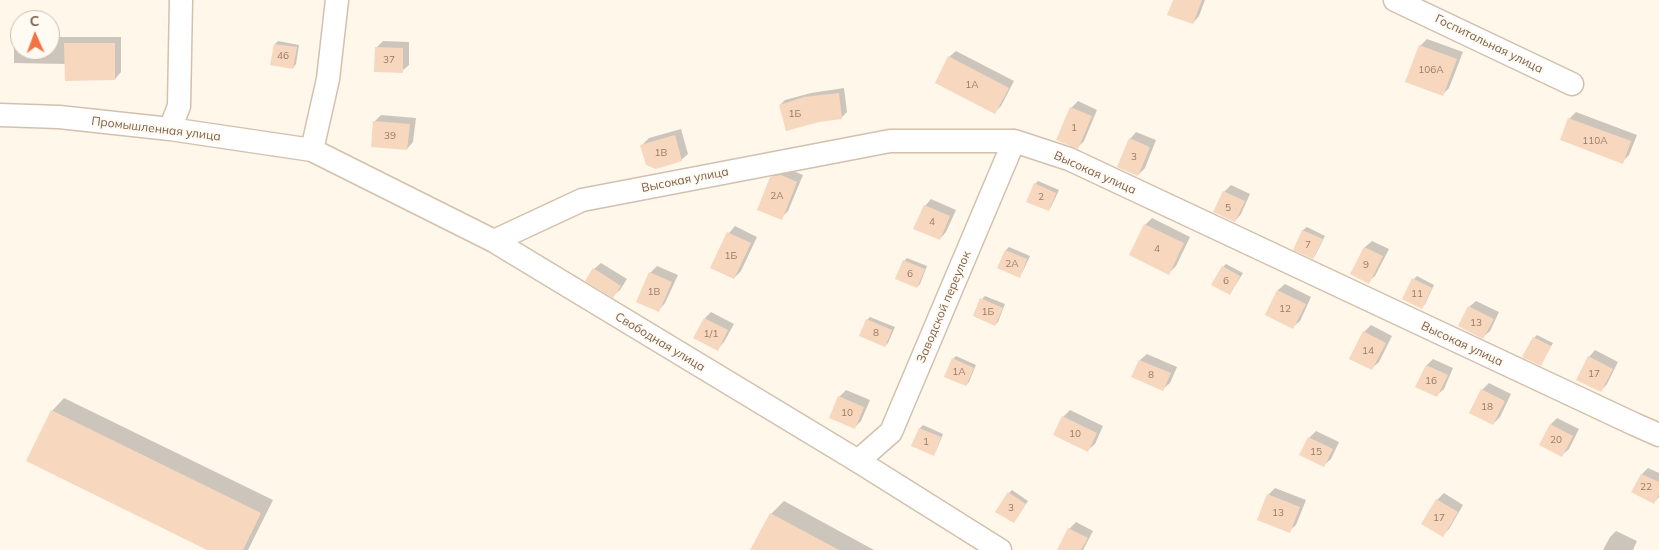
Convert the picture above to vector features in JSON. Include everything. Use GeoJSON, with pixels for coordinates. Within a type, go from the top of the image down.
{"type":"FeatureCollection","features":[{"type":"Feature","properties":{"kind":"street"},"geometry":{"type":"LineString","coordinates":[[170,130],[179,106],[181,0]]}},
{"type":"Feature","properties":{"kind":"street"},"geometry":{"type":"LineString","coordinates":[[312,150],[328,78],[337,0]]}},
{"type":"Feature","properties":{"kind":"street","name":"Госпитальная улица"},"geometry":{"type":"LineString","coordinates":[[1404,1],[1572,84]]}},
{"type":"Feature","properties":{"kind":"street","name":"Промышленная улица"},"geometry":{"type":"LineString","coordinates":[[0,115],[59,117],[312,150]]}},
{"type":"Feature","properties":{"kind":"street","name":"Высокая улица"},"geometry":{"type":"LineString","coordinates":[[494,241],[582,200],[591,198],[890,141],[1014,141],[1069,159],[1659,434]]}},
{"type":"Feature","properties":{"kind":"street","name":"Заводской переулок"},"geometry":{"type":"LineString","coordinates":[[858,461],[891,432],[1014,141]]}},
{"type":"Feature","properties":{"kind":"street","name":"Свободная улица"},"geometry":{"type":"LineString","coordinates":[[312,150],[494,241],[858,461],[1000,550]]}},
{"type":"Feature","properties":{"kind":"building"},"geometry":{"type":"Polygon","coordinates":[[[1173,0],[1202,0],[1193,24],[1167,15],[1173,0]]]}},
{"type":"Feature","properties":{"kind":"building"},"geometry":{"type":"Polygon","coordinates":[[[64,43],[115,43],[115,80],[65,81],[64,43]]]}},
{"type":"Feature","properties":{"kind":"building"},"geometry":{"type":"Polygon","coordinates":[[[274,44],[297,47],[293,69],[270,65],[274,44]]]}},
{"type":"Feature","properties":{"kind":"building"},"geometry":{"type":"Polygon","coordinates":[[[1419,45],[1457,59],[1443,96],[1405,82],[1419,45]]]}},
{"type":"Feature","properties":{"kind":"building"},"geometry":{"type":"Polygon","coordinates":[[[375,47],[403,48],[403,73],[374,72],[375,47]]]}},
{"type":"Feature","properties":{"kind":"building"},"geometry":{"type":"Polygon","coordinates":[[[948,56],[1009,88],[995,114],[935,83],[948,56]]]}},
{"type":"Feature","properties":{"kind":"building"},"geometry":{"type":"Polygon","coordinates":[[[839,93],[842,119],[819,122],[786,131],[779,105],[804,97],[839,93]]]}},
{"type":"Feature","properties":{"kind":"building"},"geometry":{"type":"Polygon","coordinates":[[[1070,107],[1092,116],[1078,149],[1056,140],[1070,107]]]}},
{"type":"Feature","properties":{"kind":"building"},"geometry":{"type":"Polygon","coordinates":[[[1568,118],[1631,141],[1623,164],[1560,140],[1568,118]]]}},
{"type":"Feature","properties":{"kind":"building"},"geometry":{"type":"Polygon","coordinates":[[[373,121],[410,124],[407,150],[371,147],[373,121]]]}},
{"type":"Feature","properties":{"kind":"building"},"geometry":{"type":"Polygon","coordinates":[[[675,135],[682,161],[656,169],[646,165],[640,145],[675,135]]]}},
{"type":"Feature","properties":{"kind":"building"},"geometry":{"type":"Polygon","coordinates":[[[1129,138],[1150,147],[1138,176],[1117,167],[1129,138]]]}},
{"type":"Feature","properties":{"kind":"building"},"geometry":{"type":"Polygon","coordinates":[[[781,175],[797,182],[782,220],[757,210],[770,177],[781,175]]]}},
{"type":"Feature","properties":{"kind":"building"},"geometry":{"type":"Polygon","coordinates":[[[1034,183],[1056,193],[1049,211],[1026,202],[1034,183]]]}},
{"type":"Feature","properties":{"kind":"building"},"geometry":{"type":"Polygon","coordinates":[[[1223,191],[1245,201],[1235,222],[1213,212],[1223,191]]]}},
{"type":"Feature","properties":{"kind":"building"},"geometry":{"type":"Polygon","coordinates":[[[924,205],[950,216],[940,240],[913,229],[924,205]]]}},
{"type":"Feature","properties":{"kind":"building"},"geometry":{"type":"Polygon","coordinates":[[[1144,224],[1184,243],[1169,275],[1129,255],[1144,224]]]}},
{"type":"Feature","properties":{"kind":"building"},"geometry":{"type":"Polygon","coordinates":[[[1302,230],[1323,239],[1313,259],[1293,250],[1302,230]]]}},
{"type":"Feature","properties":{"kind":"building"},"geometry":{"type":"Polygon","coordinates":[[[727,232],[751,243],[734,279],[710,268],[727,232]]]}},
{"type":"Feature","properties":{"kind":"building"},"geometry":{"type":"Polygon","coordinates":[[[1364,247],[1383,256],[1369,284],[1350,274],[1364,247]]]}},
{"type":"Feature","properties":{"kind":"building"},"geometry":{"type":"Polygon","coordinates":[[[1005,250],[1027,259],[1020,278],[997,268],[1005,250]]]}},
{"type":"Feature","properties":{"kind":"building"},"geometry":{"type":"Polygon","coordinates":[[[903,260],[925,269],[917,288],[895,279],[903,260]]]}},
{"type":"Feature","properties":{"kind":"building"},"geometry":{"type":"Polygon","coordinates":[[[1222,266],[1240,276],[1230,295],[1211,285],[1222,266]]]}},
{"type":"Feature","properties":{"kind":"building"},"geometry":{"type":"Polygon","coordinates":[[[593,268],[621,286],[613,298],[585,281],[593,268]]]}},
{"type":"Feature","properties":{"kind":"building"},"geometry":{"type":"Polygon","coordinates":[[[649,272],[672,282],[659,312],[636,302],[649,272]]]}},
{"type":"Feature","properties":{"kind":"building"},"geometry":{"type":"Polygon","coordinates":[[[1412,278],[1432,288],[1422,309],[1402,299],[1412,278]]]}},
{"type":"Feature","properties":{"kind":"building"},"geometry":{"type":"Polygon","coordinates":[[[1277,290],[1306,304],[1293,329],[1265,315],[1277,290]]]}},
{"type":"Feature","properties":{"kind":"building"},"geometry":{"type":"Polygon","coordinates":[[[980,298],[1003,308],[995,326],[973,316],[980,298]]]}},
{"type":"Feature","properties":{"kind":"building"},"geometry":{"type":"Polygon","coordinates":[[[1468,306],[1494,319],[1483,339],[1458,326],[1468,306]]]}},
{"type":"Feature","properties":{"kind":"building"},"geometry":{"type":"Polygon","coordinates":[[[704,318],[728,330],[718,351],[693,338],[704,318]]]}},
{"type":"Feature","properties":{"kind":"building"},"geometry":{"type":"Polygon","coordinates":[[[866,319],[892,330],[885,347],[859,336],[866,319]]]}},
{"type":"Feature","properties":{"kind":"building"},"geometry":{"type":"Polygon","coordinates":[[[1363,331],[1386,343],[1372,370],[1349,359],[1363,331]]]}},
{"type":"Feature","properties":{"kind":"building"},"geometry":{"type":"Polygon","coordinates":[[[1533,337],[1551,346],[1541,366],[1522,357],[1533,337]]]}},
{"type":"Feature","properties":{"kind":"building"},"geometry":{"type":"Polygon","coordinates":[[[1588,356],[1613,369],[1601,392],[1576,380],[1588,356]]]}},
{"type":"Feature","properties":{"kind":"building"},"geometry":{"type":"Polygon","coordinates":[[[952,358],[974,368],[966,386],[944,377],[952,358]]]}},
{"type":"Feature","properties":{"kind":"building"},"geometry":{"type":"Polygon","coordinates":[[[1139,360],[1171,373],[1163,391],[1131,377],[1139,360]]]}},
{"type":"Feature","properties":{"kind":"building"},"geometry":{"type":"Polygon","coordinates":[[[1426,365],[1448,375],[1437,397],[1415,387],[1426,365]]]}},
{"type":"Feature","properties":{"kind":"building"},"geometry":{"type":"Polygon","coordinates":[[[1481,389],[1505,401],[1493,425],[1469,413],[1481,389]]]}},
{"type":"Feature","properties":{"kind":"building"},"geometry":{"type":"Polygon","coordinates":[[[838,396],[864,407],[855,429],[829,418],[838,396]]]}},
{"type":"Feature","properties":{"kind":"building"},"geometry":{"type":"Polygon","coordinates":[[[51,410],[261,513],[243,550],[207,550],[26,461],[51,410]]]}},
{"type":"Feature","properties":{"kind":"building"},"geometry":{"type":"Polygon","coordinates":[[[1062,416],[1097,433],[1088,452],[1053,435],[1062,416]]]}},
{"type":"Feature","properties":{"kind":"building"},"geometry":{"type":"Polygon","coordinates":[[[1550,424],[1573,436],[1562,457],[1539,445],[1550,424]]]}},
{"type":"Feature","properties":{"kind":"building"},"geometry":{"type":"Polygon","coordinates":[[[919,428],[941,437],[934,456],[911,446],[919,428]]]}},
{"type":"Feature","properties":{"kind":"building"},"geometry":{"type":"Polygon","coordinates":[[[1308,437],[1333,449],[1324,467],[1299,455],[1308,437]]]}},
{"type":"Feature","properties":{"kind":"building"},"geometry":{"type":"Polygon","coordinates":[[[1641,474],[1659,482],[1659,494],[1654,504],[1631,492],[1641,474]]]}},
{"type":"Feature","properties":{"kind":"building"},"geometry":{"type":"Polygon","coordinates":[[[1008,492],[1026,504],[1014,523],[995,512],[1008,492]]]}},
{"type":"Feature","properties":{"kind":"building"},"geometry":{"type":"Polygon","coordinates":[[[1267,494],[1300,507],[1290,533],[1257,520],[1267,494]]]}},
{"type":"Feature","properties":{"kind":"building"},"geometry":{"type":"Polygon","coordinates":[[[1436,499],[1458,512],[1443,537],[1421,524],[1436,499]]]}},
{"type":"Feature","properties":{"kind":"building"},"geometry":{"type":"Polygon","coordinates":[[[770,513],[839,550],[750,550],[770,513]]]}},
{"type":"Feature","properties":{"kind":"building"},"geometry":{"type":"Polygon","coordinates":[[[1068,528],[1088,538],[1081,550],[1057,550],[1068,528]]]}}]}
